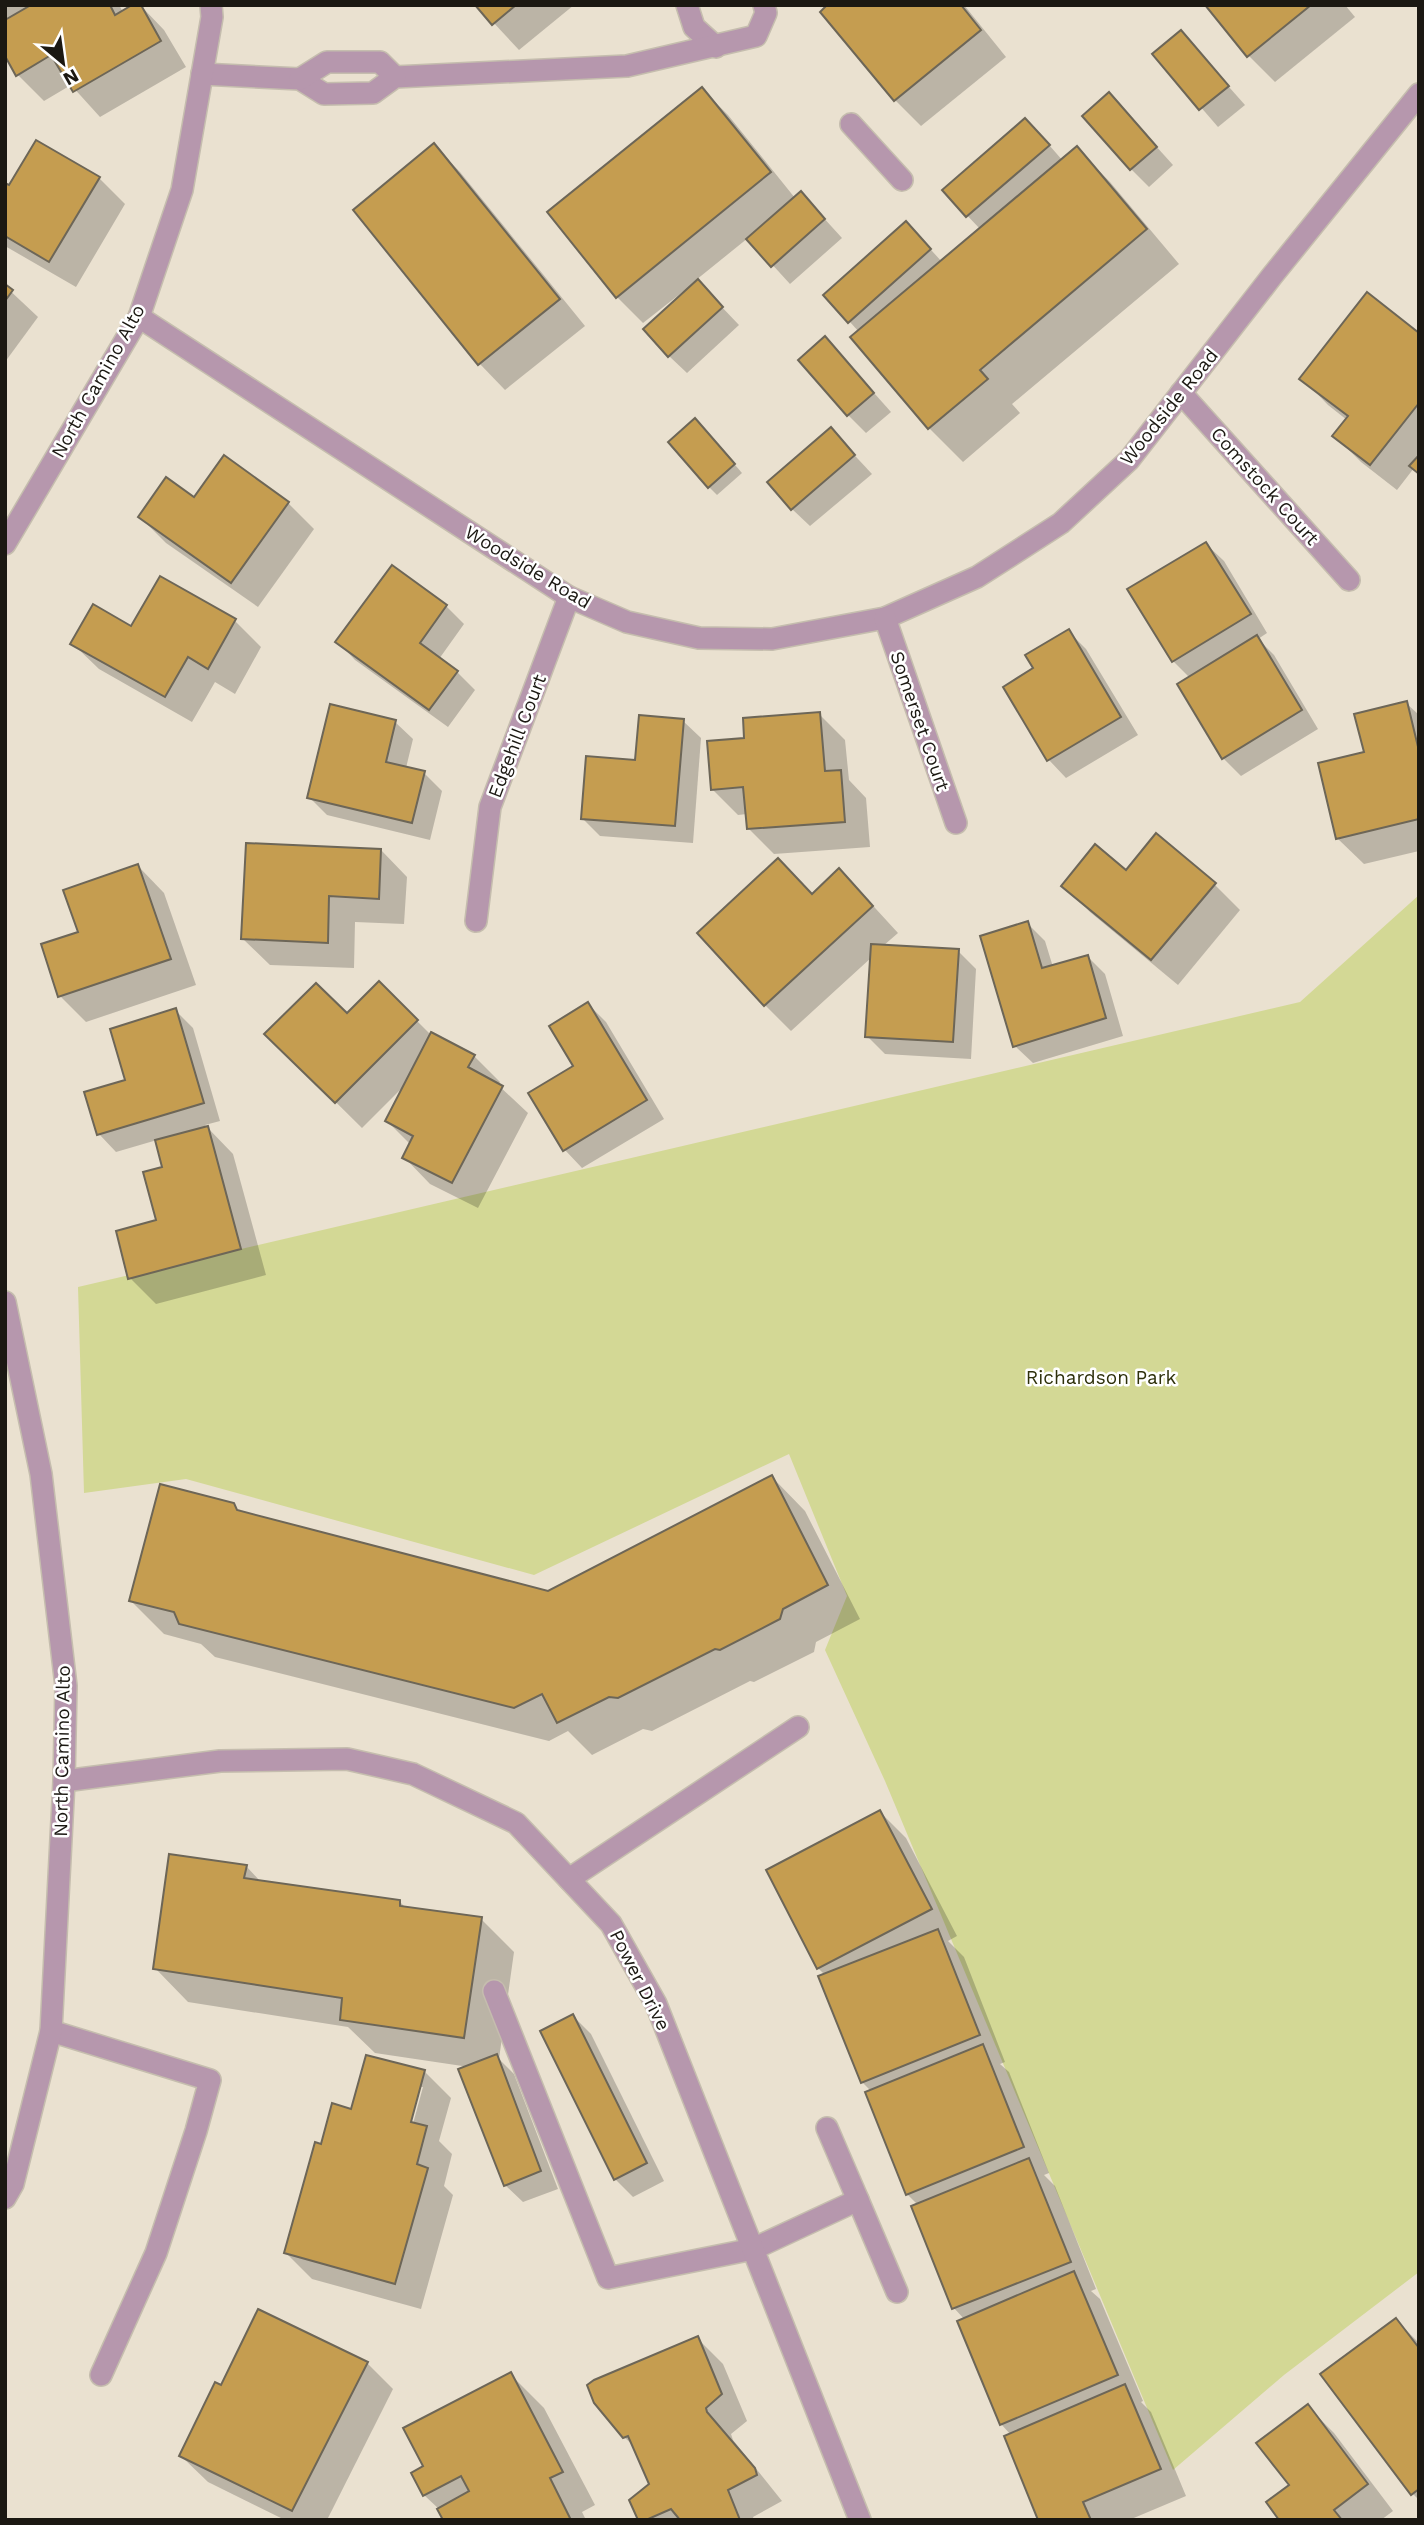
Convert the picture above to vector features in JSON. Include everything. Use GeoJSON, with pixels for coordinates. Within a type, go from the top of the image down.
{"type":"FeatureCollection","features":[{"type":"Feature","properties":{"kind":"street","name":"North Camino Alto"},"geometry":{"type":"LineString","coordinates":[[5,544],[139,317],[182,190],[212,17],[211,5]]}},
{"type":"Feature","properties":{"kind":"street"},"geometry":{"type":"LineString","coordinates":[[687,5],[694,27],[716,47]]}},
{"type":"Feature","properties":{"kind":"street"},"geometry":{"type":"LineString","coordinates":[[202,74],[300,79],[324,94],[373,93],[396,77],[627,66],[756,36],[766,13],[764,5]]}},
{"type":"Feature","properties":{"kind":"street"},"geometry":{"type":"LineString","coordinates":[[300,79],[327,62],[380,62],[396,77]]}},
{"type":"Feature","properties":{"kind":"street","name":"Woodside Road"},"geometry":{"type":"LineString","coordinates":[[139,317],[569,597],[626,622],[699,638],[772,639],[885,618],[977,577],[1061,523],[1129,460],[1419,94]]}},
{"type":"Feature","properties":{"kind":"street"},"geometry":{"type":"LineString","coordinates":[[851,124],[902,180]]}},
{"type":"Feature","properties":{"kind":"street","name":"Comstock Court"},"geometry":{"type":"LineString","coordinates":[[1181,393],[1349,580]]}},
{"type":"Feature","properties":{"kind":"street","name":"Edgehill Court"},"geometry":{"type":"LineString","coordinates":[[476,921],[490,807],[569,597]]}},
{"type":"Feature","properties":{"kind":"street","name":"Somerset Court"},"geometry":{"type":"LineString","coordinates":[[885,618],[956,823]]}},
{"type":"Feature","properties":{"kind":"street","name":"North Camino Alto"},"geometry":{"type":"LineString","coordinates":[[5,1302],[41,1474],[66,1686],[64,1781],[51,2031],[13,2184],[5,2198]]}},
{"type":"Feature","properties":{"kind":"street"},"geometry":{"type":"LineString","coordinates":[[569,1880],[798,1727]]}},
{"type":"Feature","properties":{"kind":"street","name":"Power Drive"},"geometry":{"type":"LineString","coordinates":[[64,1781],[220,1760],[347,1759],[413,1774],[516,1824],[611,1924],[656,2004],[860,2520]]}},
{"type":"Feature","properties":{"kind":"street"},"geometry":{"type":"LineString","coordinates":[[494,1991],[608,2278],[753,2249],[858,2200]]}},
{"type":"Feature","properties":{"kind":"street"},"geometry":{"type":"LineString","coordinates":[[51,2031],[210,2080],[156,2253],[101,2375]]}},
{"type":"Feature","properties":{"kind":"street"},"geometry":{"type":"LineString","coordinates":[[827,2128],[897,2292]]}},
{"type":"Feature","properties":{"kind":"green space","name":"Richardson Park"},"geometry":{"type":"Polygon","coordinates":[[[1419,895],[1419,2272],[1284,2375],[1173,2470],[885,1781],[825,1650],[847,1596],[789,1454],[534,1575],[186,1479],[84,1493],[78,1287],[1300,1002],[1419,895]]]}},
{"type":"Feature","properties":{"kind":"building"},"geometry":{"type":"Polygon","coordinates":[[[31,5],[110,5],[115,15],[132,5],[141,5],[161,41],[73,92],[51,55],[16,76],[5,56],[5,20],[31,5]]]}},
{"type":"Feature","properties":{"kind":"building"},"geometry":{"type":"Polygon","coordinates":[[[475,5],[516,5],[492,25],[475,5]]]}},
{"type":"Feature","properties":{"kind":"building"},"geometry":{"type":"Polygon","coordinates":[[[827,5],[961,5],[981,30],[894,101],[820,12],[827,5]]]}},
{"type":"Feature","properties":{"kind":"building"},"geometry":{"type":"Polygon","coordinates":[[[1205,5],[1311,5],[1247,57],[1205,5]]]}},
{"type":"Feature","properties":{"kind":"building"},"geometry":{"type":"Polygon","coordinates":[[[1181,30],[1229,86],[1199,110],[1152,54],[1181,30]]]}},
{"type":"Feature","properties":{"kind":"building"},"geometry":{"type":"Polygon","coordinates":[[[702,87],[771,172],[616,298],[547,212],[702,87]]]}},
{"type":"Feature","properties":{"kind":"building"},"geometry":{"type":"Polygon","coordinates":[[[1109,92],[1157,147],[1130,170],[1082,116],[1109,92]]]}},
{"type":"Feature","properties":{"kind":"building"},"geometry":{"type":"Polygon","coordinates":[[[1025,118],[1050,145],[966,217],[942,190],[1025,118]]]}},
{"type":"Feature","properties":{"kind":"building"},"geometry":{"type":"Polygon","coordinates":[[[36,140],[100,177],[49,262],[5,236],[5,183],[9,185],[36,140]]]}},
{"type":"Feature","properties":{"kind":"building"},"geometry":{"type":"Polygon","coordinates":[[[434,143],[560,299],[478,365],[353,210],[434,143]]]}},
{"type":"Feature","properties":{"kind":"building"},"geometry":{"type":"Polygon","coordinates":[[[1077,146],[1147,229],[980,370],[988,379],[928,429],[850,337],[1077,146]]]}},
{"type":"Feature","properties":{"kind":"building"},"geometry":{"type":"Polygon","coordinates":[[[801,191],[825,219],[771,267],[746,239],[801,191]]]}},
{"type":"Feature","properties":{"kind":"building"},"geometry":{"type":"Polygon","coordinates":[[[906,221],[931,249],[848,323],[823,295],[906,221]]]}},
{"type":"Feature","properties":{"kind":"building"},"geometry":{"type":"Polygon","coordinates":[[[698,279],[723,307],[668,357],[643,329],[698,279]]]}},
{"type":"Feature","properties":{"kind":"building"},"geometry":{"type":"Polygon","coordinates":[[[5,284],[13,290],[5,301],[5,284]]]}},
{"type":"Feature","properties":{"kind":"building"},"geometry":{"type":"Polygon","coordinates":[[[1367,292],[1419,333],[1419,403],[1370,465],[1332,436],[1348,416],[1299,379],[1367,292]]]}},
{"type":"Feature","properties":{"kind":"building"},"geometry":{"type":"Polygon","coordinates":[[[825,336],[874,393],[847,416],[798,360],[825,336]]]}},
{"type":"Feature","properties":{"kind":"building"},"geometry":{"type":"Polygon","coordinates":[[[695,418],[735,464],[708,488],[668,442],[695,418]]]}},
{"type":"Feature","properties":{"kind":"building"},"geometry":{"type":"Polygon","coordinates":[[[831,427],[855,455],[791,510],[767,482],[831,427]]]}},
{"type":"Feature","properties":{"kind":"building"},"geometry":{"type":"Polygon","coordinates":[[[224,455],[289,502],[231,583],[138,517],[166,477],[194,497],[224,455]]]}},
{"type":"Feature","properties":{"kind":"building"},"geometry":{"type":"Polygon","coordinates":[[[1419,455],[1419,474],[1409,466],[1419,455]]]}},
{"type":"Feature","properties":{"kind":"building"},"geometry":{"type":"Polygon","coordinates":[[[1206,542],[1251,614],[1172,662],[1127,589],[1206,542]]]}},
{"type":"Feature","properties":{"kind":"building"},"geometry":{"type":"Polygon","coordinates":[[[392,565],[447,605],[420,643],[458,671],[429,710],[335,642],[392,565]]]}},
{"type":"Feature","properties":{"kind":"building"},"geometry":{"type":"Polygon","coordinates":[[[160,576],[236,619],[208,669],[188,657],[165,697],[70,644],[93,604],[131,626],[160,576]]]}},
{"type":"Feature","properties":{"kind":"building"},"geometry":{"type":"Polygon","coordinates":[[[1069,629],[1121,717],[1047,761],[1003,687],[1033,668],[1025,655],[1069,629]]]}},
{"type":"Feature","properties":{"kind":"building"},"geometry":{"type":"Polygon","coordinates":[[[1257,635],[1302,710],[1222,759],[1177,684],[1257,635]]]}},
{"type":"Feature","properties":{"kind":"building"},"geometry":{"type":"Polygon","coordinates":[[[1407,701],[1419,751],[1419,819],[1336,839],[1318,763],[1364,752],[1354,714],[1407,701]]]}},
{"type":"Feature","properties":{"kind":"building"},"geometry":{"type":"Polygon","coordinates":[[[330,704],[396,720],[386,762],[425,771],[412,823],[307,798],[330,704]]]}},
{"type":"Feature","properties":{"kind":"building"},"geometry":{"type":"Polygon","coordinates":[[[820,712],[825,771],[841,770],[845,822],[747,829],[743,787],[711,790],[707,741],[744,738],[743,718],[820,712]]]}},
{"type":"Feature","properties":{"kind":"building"},"geometry":{"type":"Polygon","coordinates":[[[639,715],[684,719],[675,826],[581,819],[586,756],[635,760],[639,715]]]}},
{"type":"Feature","properties":{"kind":"building"},"geometry":{"type":"Polygon","coordinates":[[[1156,833],[1216,883],[1151,960],[1061,886],[1095,844],[1126,870],[1156,833]]]}},
{"type":"Feature","properties":{"kind":"building"},"geometry":{"type":"Polygon","coordinates":[[[246,843],[381,849],[379,899],[329,896],[328,943],[241,939],[246,843]]]}},
{"type":"Feature","properties":{"kind":"building"},"geometry":{"type":"Polygon","coordinates":[[[778,858],[812,894],[839,868],[873,906],[764,1006],[697,933],[778,858]]]}},
{"type":"Feature","properties":{"kind":"building"},"geometry":{"type":"Polygon","coordinates":[[[138,864],[171,959],[58,997],[41,944],[78,932],[63,890],[138,864]]]}},
{"type":"Feature","properties":{"kind":"building"},"geometry":{"type":"Polygon","coordinates":[[[1028,921],[1042,968],[1088,955],[1106,1018],[1013,1047],[980,936],[1028,921]]]}},
{"type":"Feature","properties":{"kind":"building"},"geometry":{"type":"Polygon","coordinates":[[[871,944],[959,949],[953,1042],[865,1037],[871,944]]]}},
{"type":"Feature","properties":{"kind":"building"},"geometry":{"type":"Polygon","coordinates":[[[379,981],[418,1020],[335,1103],[264,1034],[316,983],[347,1013],[379,981]]]}},
{"type":"Feature","properties":{"kind":"building"},"geometry":{"type":"Polygon","coordinates":[[[588,1002],[647,1100],[563,1151],[528,1093],[573,1066],[549,1026],[588,1002]]]}},
{"type":"Feature","properties":{"kind":"building"},"geometry":{"type":"Polygon","coordinates":[[[176,1008],[204,1103],[97,1135],[84,1092],[125,1080],[110,1029],[176,1008]]]}},
{"type":"Feature","properties":{"kind":"building"},"geometry":{"type":"Polygon","coordinates":[[[431,1032],[475,1055],[468,1067],[503,1086],[452,1183],[402,1158],[413,1136],[385,1121],[431,1032]]]}},
{"type":"Feature","properties":{"kind":"building"},"geometry":{"type":"Polygon","coordinates":[[[208,1126],[241,1249],[128,1279],[116,1231],[156,1220],[143,1172],[162,1167],[155,1140],[208,1126]]]}},
{"type":"Feature","properties":{"kind":"building"},"geometry":{"type":"Polygon","coordinates":[[[772,1475],[828,1585],[783,1609],[780,1619],[720,1650],[715,1649],[618,1698],[609,1697],[557,1723],[542,1694],[514,1708],[179,1624],[174,1612],[129,1601],[160,1484],[234,1503],[237,1510],[548,1591],[772,1475]]]}},
{"type":"Feature","properties":{"kind":"building"},"geometry":{"type":"Polygon","coordinates":[[[880,1810],[932,1909],[817,1969],[766,1870],[880,1810]]]}},
{"type":"Feature","properties":{"kind":"building"},"geometry":{"type":"Polygon","coordinates":[[[169,1854],[247,1865],[244,1878],[400,1900],[400,1906],[482,1917],[464,2038],[340,2020],[342,1998],[153,1969],[169,1854]]]}},
{"type":"Feature","properties":{"kind":"building"},"geometry":{"type":"Polygon","coordinates":[[[938,1929],[980,2035],[861,2083],[818,1976],[938,1929]]]}},
{"type":"Feature","properties":{"kind":"building"},"geometry":{"type":"Polygon","coordinates":[[[573,2014],[647,2163],[614,2180],[540,2031],[573,2014]]]}},
{"type":"Feature","properties":{"kind":"building"},"geometry":{"type":"Polygon","coordinates":[[[983,2044],[1024,2147],[906,2195],[865,2092],[983,2044]]]}},
{"type":"Feature","properties":{"kind":"building"},"geometry":{"type":"Polygon","coordinates":[[[497,2054],[541,2171],[504,2186],[458,2069],[497,2054]]]}},
{"type":"Feature","properties":{"kind":"building"},"geometry":{"type":"Polygon","coordinates":[[[366,2055],[425,2070],[411,2122],[427,2126],[417,2164],[428,2168],[395,2284],[284,2253],[315,2142],[321,2144],[332,2103],[351,2109],[366,2055]]]}},
{"type":"Feature","properties":{"kind":"building"},"geometry":{"type":"Polygon","coordinates":[[[1029,2158],[1071,2262],[952,2309],[911,2206],[1029,2158]]]}},
{"type":"Feature","properties":{"kind":"building"},"geometry":{"type":"Polygon","coordinates":[[[1074,2271],[1118,2375],[1000,2425],[957,2321],[1074,2271]]]}},
{"type":"Feature","properties":{"kind":"building"},"geometry":{"type":"Polygon","coordinates":[[[258,2309],[368,2362],[292,2511],[179,2456],[215,2382],[221,2385],[258,2309]]]}},
{"type":"Feature","properties":{"kind":"building"},"geometry":{"type":"Polygon","coordinates":[[[1396,2318],[1419,2348],[1419,2489],[1411,2495],[1320,2374],[1396,2318]]]}},
{"type":"Feature","properties":{"kind":"building"},"geometry":{"type":"Polygon","coordinates":[[[698,2336],[722,2394],[706,2408],[707,2412],[755,2468],[757,2475],[728,2490],[740,2520],[680,2520],[671,2509],[646,2520],[638,2520],[629,2500],[649,2484],[628,2436],[623,2438],[594,2403],[587,2385],[698,2336]]]}},
{"type":"Feature","properties":{"kind":"building"},"geometry":{"type":"Polygon","coordinates":[[[511,2372],[563,2472],[550,2478],[571,2520],[443,2520],[437,2509],[469,2491],[461,2476],[423,2496],[411,2473],[423,2466],[403,2428],[511,2372]]]}},
{"type":"Feature","properties":{"kind":"building"},"geometry":{"type":"Polygon","coordinates":[[[1125,2384],[1161,2469],[1083,2502],[1091,2520],[1038,2520],[1004,2436],[1125,2384]]]}},
{"type":"Feature","properties":{"kind":"building"},"geometry":{"type":"Polygon","coordinates":[[[1308,2404],[1368,2484],[1334,2510],[1342,2520],[1279,2520],[1266,2502],[1289,2485],[1256,2443],[1308,2404]]]}}]}
